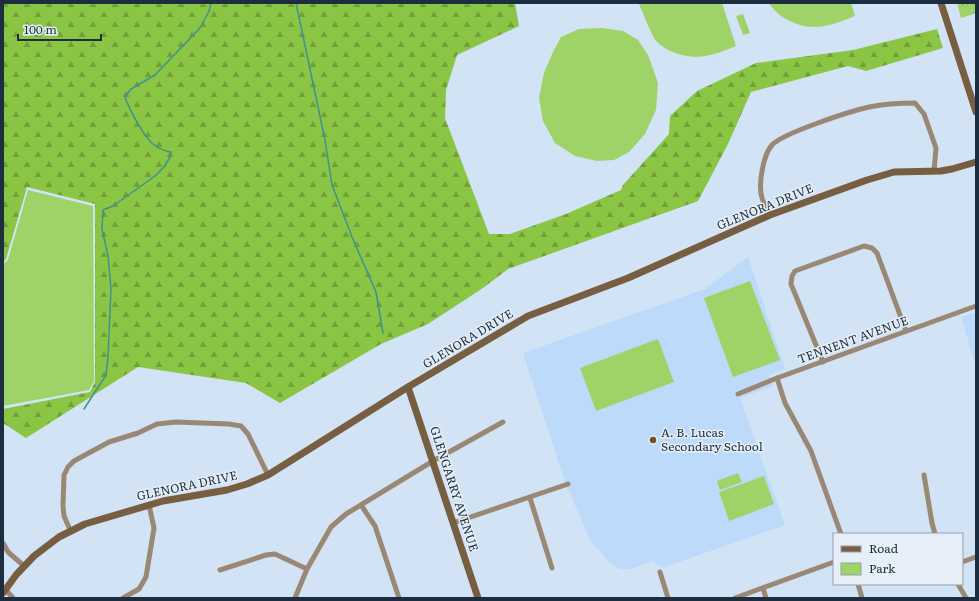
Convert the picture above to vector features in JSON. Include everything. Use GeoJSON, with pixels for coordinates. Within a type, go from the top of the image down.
{"type":"FeatureCollection","features":[{"type":"Feature","properties":{"kind":"street"},"geometry":{"type":"LineString","coordinates":[[941,3],[976,112]]}},
{"type":"Feature","properties":{"kind":"street"},"geometry":{"type":"LineString","coordinates":[[770,215],[762,197],[761,181],[764,159],[772,145],[783,137],[823,122],[869,108],[903,103],[915,103],[924,114],[936,148],[934,171]]}},
{"type":"Feature","properties":{"kind":"street","name":"GLENORA DRIVE"},"geometry":{"type":"LineString","coordinates":[[4,591],[24,566],[40,551],[59,537],[85,524],[149,505],[163,501],[227,490],[247,484],[268,475],[408,387],[528,316],[628,278],[770,215],[867,180],[894,172],[952,169],[976,162]]}},
{"type":"Feature","properties":{"kind":"street"},"geometry":{"type":"LineString","coordinates":[[823,362],[791,284],[792,276],[796,271],[864,246],[872,248],[877,253],[906,331]]}},
{"type":"Feature","properties":{"kind":"street","name":"TENNENT AVENUE"},"geometry":{"type":"LineString","coordinates":[[738,394],[777,378],[976,306]]}},
{"type":"Feature","properties":{"kind":"street"},"geometry":{"type":"LineString","coordinates":[[777,378],[786,403],[811,451],[841,533]]}},
{"type":"Feature","properties":{"kind":"street","name":"GLENGARRY AVENUE"},"geometry":{"type":"LineString","coordinates":[[408,387],[478,598]]}},
{"type":"Feature","properties":{"kind":"street"},"geometry":{"type":"LineString","coordinates":[[71,532],[64,516],[63,506],[64,476],[68,467],[74,461],[109,442],[138,433],[157,424],[176,422],[229,424],[241,426],[248,434],[268,475]]}},
{"type":"Feature","properties":{"kind":"street"},"geometry":{"type":"LineString","coordinates":[[295,598],[307,569],[331,526],[346,514],[433,461],[503,422]]}},
{"type":"Feature","properties":{"kind":"street"},"geometry":{"type":"LineString","coordinates":[[924,475],[935,533]]}},
{"type":"Feature","properties":{"kind":"street"},"geometry":{"type":"LineString","coordinates":[[453,523],[568,484]]}},
{"type":"Feature","properties":{"kind":"street"},"geometry":{"type":"LineString","coordinates":[[530,498],[552,568]]}},
{"type":"Feature","properties":{"kind":"street"},"geometry":{"type":"LineString","coordinates":[[123,598],[139,589],[146,577],[154,528],[149,505]]}},
{"type":"Feature","properties":{"kind":"street"},"geometry":{"type":"LineString","coordinates":[[361,505],[375,526],[399,598]]}},
{"type":"Feature","properties":{"kind":"street"},"geometry":{"type":"LineString","coordinates":[[3,543],[8,552],[24,566]]}},
{"type":"Feature","properties":{"kind":"street"},"geometry":{"type":"LineString","coordinates":[[220,570],[266,555],[275,554],[307,569]]}},
{"type":"Feature","properties":{"kind":"street"},"geometry":{"type":"LineString","coordinates":[[963,562],[976,557]]}},
{"type":"Feature","properties":{"kind":"street"},"geometry":{"type":"LineString","coordinates":[[735,598],[833,562]]}},
{"type":"Feature","properties":{"kind":"street"},"geometry":{"type":"LineString","coordinates":[[660,572],[668,598]]}},
{"type":"Feature","properties":{"kind":"street"},"geometry":{"type":"LineString","coordinates":[[858,585],[862,598]]}},
{"type":"Feature","properties":{"kind":"street"},"geometry":{"type":"LineString","coordinates":[[959,585],[966,598]]}},
{"type":"Feature","properties":{"kind":"street"},"geometry":{"type":"LineString","coordinates":[[762,588],[766,598]]}},
{"type":"Feature","properties":{"kind":"street"},"geometry":{"type":"LineString","coordinates":[[4,591],[13,598]]}},
{"type":"Feature","properties":{"kind":"shaded area","name":"A. B. Lucas Secondary School"},"geometry":{"type":"Polygon","coordinates":[[[748,257],[785,369],[769,375],[773,386],[740,398],[785,525],[662,568],[653,561],[630,569],[620,569],[609,562],[590,540],[565,482],[523,353],[705,289],[748,257]]]}},
{"type":"Feature","properties":{"kind":"shaded area"},"geometry":{"type":"Polygon","coordinates":[[[976,312],[976,359],[974,360],[961,317],[976,312]]]}},
{"type":"Feature","properties":{"kind":"green space"},"geometry":{"type":"Polygon","coordinates":[[[3,3],[515,3],[519,26],[457,55],[446,90],[445,118],[489,234],[510,234],[566,214],[621,190],[623,185],[669,134],[670,116],[697,91],[756,63],[853,50],[937,29],[943,48],[866,71],[848,66],[751,92],[728,144],[698,201],[508,269],[483,288],[428,324],[381,344],[280,403],[246,383],[138,367],[26,438],[3,423],[3,409],[90,392],[95,382],[95,204],[27,187],[6,259],[3,262],[3,3]]]}},
{"type":"Feature","properties":{"kind":"green space"},"geometry":{"type":"Polygon","coordinates":[[[722,3],[736,46],[717,53],[696,57],[672,52],[659,44],[654,38],[639,4],[722,3]]]}},
{"type":"Feature","properties":{"kind":"green space"},"geometry":{"type":"Polygon","coordinates":[[[769,3],[851,3],[855,16],[821,27],[804,26],[787,20],[774,10],[769,3]]]}},
{"type":"Feature","properties":{"kind":"green space"},"geometry":{"type":"Polygon","coordinates":[[[957,3],[976,3],[976,13],[961,18],[957,3]]]}},
{"type":"Feature","properties":{"kind":"green space"},"geometry":{"type":"Polygon","coordinates":[[[743,14],[750,33],[743,35],[736,16],[743,14]]]}},
{"type":"Feature","properties":{"kind":"green space"},"geometry":{"type":"Polygon","coordinates":[[[602,28],[623,31],[638,40],[648,55],[658,83],[656,110],[645,134],[629,152],[614,160],[597,161],[575,156],[555,143],[543,121],[539,98],[544,73],[561,37],[579,29],[602,28]]]}},
{"type":"Feature","properties":{"kind":"green space"},"geometry":{"type":"Polygon","coordinates":[[[28,190],[93,206],[94,381],[89,390],[3,406],[3,264],[8,260],[28,190]]]}},
{"type":"Feature","properties":{"kind":"green space"},"geometry":{"type":"Polygon","coordinates":[[[750,281],[780,360],[733,377],[704,298],[750,281]]]}},
{"type":"Feature","properties":{"kind":"green space"},"geometry":{"type":"Polygon","coordinates":[[[658,339],[674,382],[596,411],[580,368],[658,339]]]}},
{"type":"Feature","properties":{"kind":"green space"},"geometry":{"type":"Polygon","coordinates":[[[738,473],[742,482],[720,490],[717,481],[738,473]]]}},
{"type":"Feature","properties":{"kind":"green space"},"geometry":{"type":"Polygon","coordinates":[[[764,476],[774,504],[729,521],[719,492],[764,476]]]}},
{"type":"Feature","properties":{"kind":"waterway"},"geometry":{"type":"LineString","coordinates":[[84,409],[106,375],[108,356],[111,289],[108,256],[102,229],[103,210],[113,206],[155,176],[164,167],[170,157],[171,152],[159,148],[149,140],[137,122],[125,97],[131,89],[155,75],[200,28],[209,11],[211,3]]}},
{"type":"Feature","properties":{"kind":"waterway"},"geometry":{"type":"LineString","coordinates":[[296,3],[325,140],[332,185],[352,237],[376,292],[383,333]]}},
{"type":"Feature","properties":{"kind":"place","name":"A. B. Lucas Secondary School"},"geometry":{"type":"Point","coordinates":[653,440]}}]}
